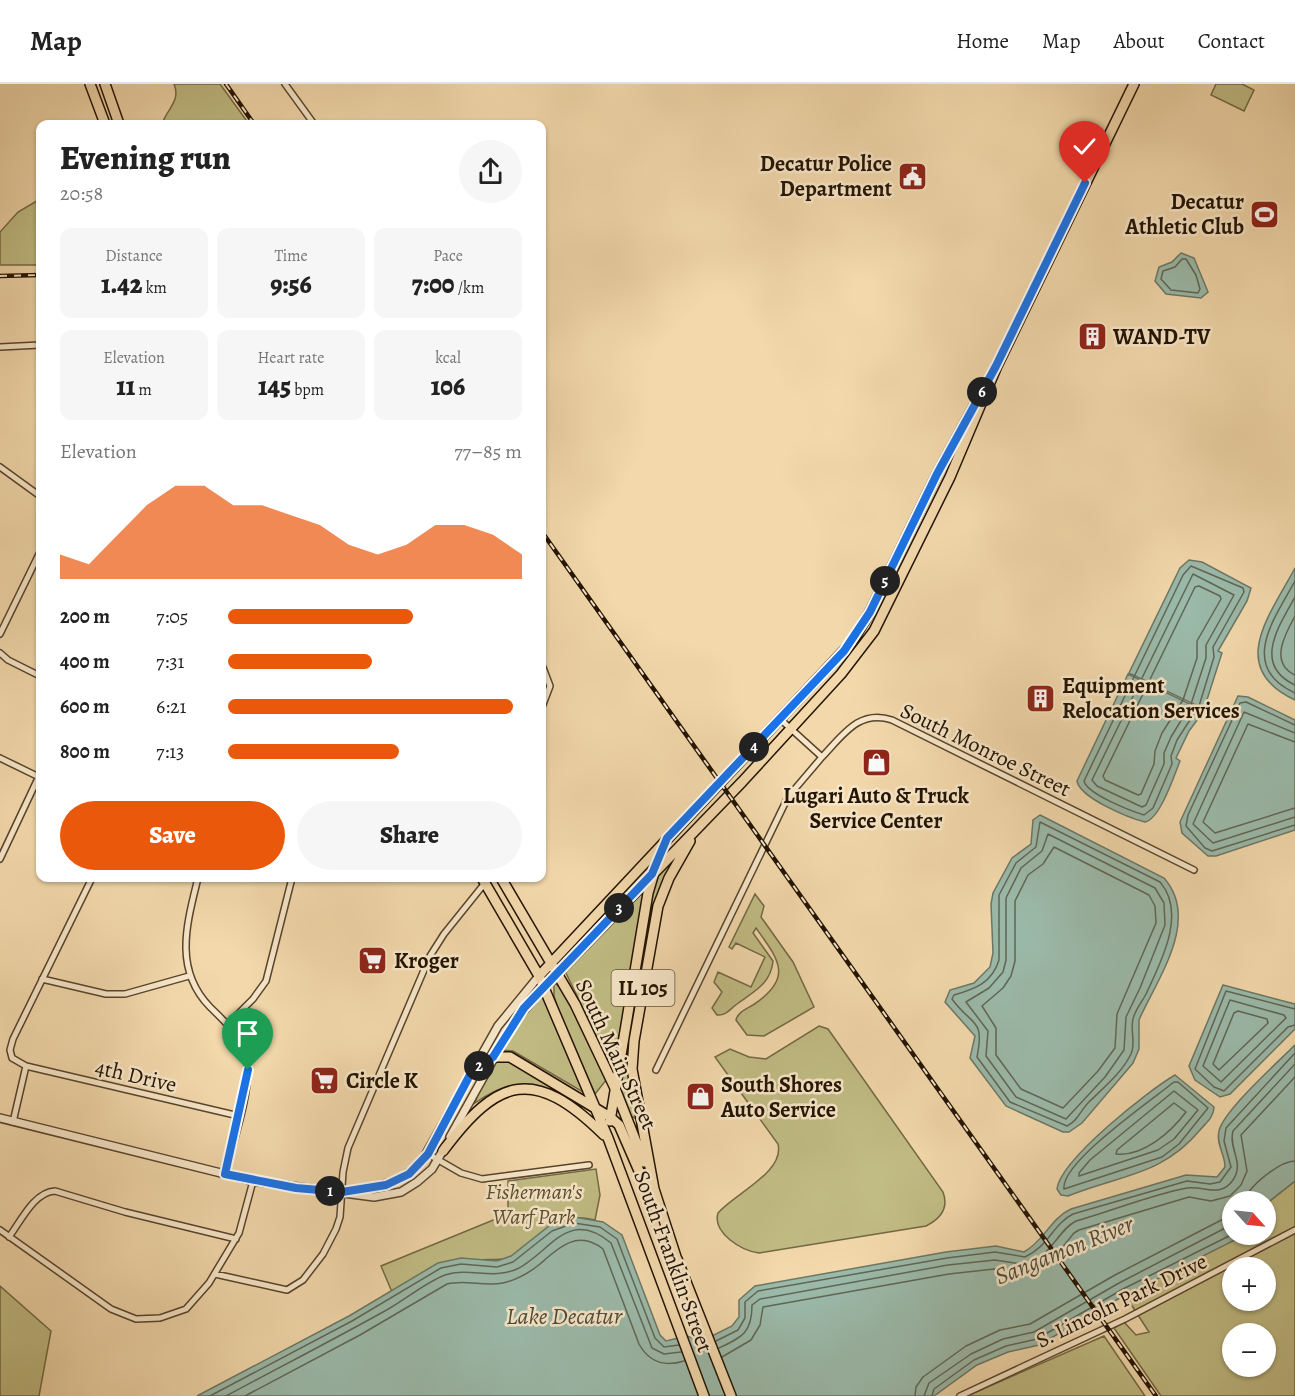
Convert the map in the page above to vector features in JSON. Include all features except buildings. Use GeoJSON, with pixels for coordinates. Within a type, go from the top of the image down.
{"type":"FeatureCollection","features":[{"type":"Feature","properties":{"kind":"main road"},"geometry":{"type":"LineString","coordinates":[[90,84],[104,120]]}},
{"type":"Feature","properties":{"kind":"main road"},"geometry":{"type":"LineString","coordinates":[[105,84],[118,120]]}},
{"type":"Feature","properties":{"kind":"main road","name":"IL 105"},"geometry":{"type":"LineString","coordinates":[[608,1138],[652,874],[667,838],[844,651],[862,627],[937,474],[996,366],[1134,84]]}},
{"type":"Feature","properties":{"kind":"main road","name":"IL 105"},"geometry":{"type":"LineString","coordinates":[[731,1396],[703,1320],[678,1263],[654,1189],[632,1075],[636,1029],[661,898],[687,846],[720,803],[841,674],[874,631],[950,477],[996,366]]}},
{"type":"Feature","properties":{"kind":"main road"},"geometry":{"type":"LineString","coordinates":[[544,987],[720,803]]}},
{"type":"Feature","properties":{"kind":"main road"},"geometry":{"type":"LineString","coordinates":[[539,976],[667,838]]}},
{"type":"Feature","properties":{"kind":"main road","name":"South Main Street"},"geometry":{"type":"LineString","coordinates":[[488,882],[539,976],[594,1107]]}},
{"type":"Feature","properties":{"kind":"main road","name":"South Main Street"},"geometry":{"type":"LineString","coordinates":[[503,882],[552,962],[615,1086],[654,1189]]}},
{"type":"Feature","properties":{"kind":"main road"},"geometry":{"type":"LineString","coordinates":[[471,1073],[493,1057],[505,1056],[517,1060],[610,1116],[619,1125],[678,1263]]}},
{"type":"Feature","properties":{"kind":"main road"},"geometry":{"type":"LineString","coordinates":[[440,1156],[481,1105],[497,1096],[518,1089],[538,1091],[557,1099],[583,1114],[608,1138]]}},
{"type":"Feature","properties":{"kind":"main road","name":"South Franklin Street"},"geometry":{"type":"LineString","coordinates":[[594,1107],[608,1138],[704,1396]]}},
{"type":"Feature","properties":{"kind":"street"},"geometry":{"type":"LineString","coordinates":[[285,84],[311,120]]}},
{"type":"Feature","properties":{"kind":"street"},"geometry":{"type":"LineString","coordinates":[[0,347],[36,345]]}},
{"type":"Feature","properties":{"kind":"street"},"geometry":{"type":"LineString","coordinates":[[0,467],[36,493]]}},
{"type":"Feature","properties":{"kind":"street"},"geometry":{"type":"LineString","coordinates":[[0,634],[36,560]]}},
{"type":"Feature","properties":{"kind":"street"},"geometry":{"type":"LineString","coordinates":[[0,653],[8,660],[36,674]]}},
{"type":"Feature","properties":{"kind":"street"},"geometry":{"type":"LineString","coordinates":[[546,676],[550,686],[546,696]]}},
{"type":"Feature","properties":{"kind":"street","name":"South Monroe Street"},"geometry":{"type":"LineString","coordinates":[[657,1070],[788,797],[822,756],[853,724],[867,717],[883,717],[1194,870]]}},
{"type":"Feature","properties":{"kind":"street"},"geometry":{"type":"LineString","coordinates":[[780,719],[822,756]]}},
{"type":"Feature","properties":{"kind":"street"},"geometry":{"type":"LineString","coordinates":[[0,758],[36,773]]}},
{"type":"Feature","properties":{"kind":"street"},"geometry":{"type":"LineString","coordinates":[[0,859],[36,783]]}},
{"type":"Feature","properties":{"kind":"street"},"geometry":{"type":"LineString","coordinates":[[12,1122],[26,1066],[15,1061],[10,1050],[15,1034],[90,882]]}},
{"type":"Feature","properties":{"kind":"street"},"geometry":{"type":"LineString","coordinates":[[197,882],[185,935],[185,955],[189,976],[200,995],[228,1024],[242,1043],[248,1070],[225,1174]]}},
{"type":"Feature","properties":{"kind":"street"},"geometry":{"type":"LineString","coordinates":[[228,1024],[253,999],[266,981],[291,882]]}},
{"type":"Feature","properties":{"kind":"street"},"geometry":{"type":"LineString","coordinates":[[215,1274],[281,1290],[293,1288],[303,1280],[327,1247],[339,1222],[348,1148],[426,964],[444,934],[484,882]]}},
{"type":"Feature","properties":{"kind":"street"},"geometry":{"type":"LineString","coordinates":[[42,979],[118,994],[131,993],[189,976]]}},
{"type":"Feature","properties":{"kind":"street"},"geometry":{"type":"LineString","coordinates":[[342,1192],[394,1182],[409,1174],[428,1154],[498,1026],[539,976]]}},
{"type":"Feature","properties":{"kind":"street"},"geometry":{"type":"LineString","coordinates":[[0,1120],[253,1181],[374,1197],[401,1192],[417,1182],[440,1156],[514,1022],[544,987]]}},
{"type":"Feature","properties":{"kind":"street","name":"4th Drive"},"geometry":{"type":"LineString","coordinates":[[26,1066],[239,1116]]}},
{"type":"Feature","properties":{"kind":"street"},"geometry":{"type":"LineString","coordinates":[[428,1154],[440,1156],[461,1173],[482,1179],[589,1165]]}},
{"type":"Feature","properties":{"kind":"street"},"geometry":{"type":"LineString","coordinates":[[0,1230],[102,1304],[136,1319],[160,1318],[186,1309],[202,1293],[215,1274],[236,1239],[253,1181]]}},
{"type":"Feature","properties":{"kind":"street"},"geometry":{"type":"LineString","coordinates":[[9,1237],[36,1200],[55,1191],[125,1212],[236,1239]]}},
{"type":"Feature","properties":{"kind":"street","name":"S. Lincoln Park Drive"},"geometry":{"type":"LineString","coordinates":[[960,1396],[1125,1319],[1295,1230]]}},
{"type":"Feature","properties":{"kind":"green space"},"geometry":{"type":"Polygon","coordinates":[[[174,84],[220,84],[246,120],[164,120],[175,100],[174,84]]]}},
{"type":"Feature","properties":{"kind":"green space"},"geometry":{"type":"Polygon","coordinates":[[[1216,84],[1242,84],[1254,90],[1244,111],[1211,95],[1216,84]]]}},
{"type":"Feature","properties":{"kind":"green space"},"geometry":{"type":"Polygon","coordinates":[[[36,201],[36,265],[0,265],[0,232],[18,212],[36,201]]]}},
{"type":"Feature","properties":{"kind":"green space"},"geometry":{"type":"Polygon","coordinates":[[[683,845],[668,873],[630,1081],[636,1119],[631,1116],[619,1086],[655,877],[683,845]]]}},
{"type":"Feature","properties":{"kind":"green space"},"geometry":{"type":"Polygon","coordinates":[[[649,864],[648,873],[573,952],[570,950],[649,864]]]}},
{"type":"Feature","properties":{"kind":"green space"},"geometry":{"type":"Polygon","coordinates":[[[647,884],[613,1071],[565,971],[647,884]]]}},
{"type":"Feature","properties":{"kind":"green space"},"geometry":{"type":"Polygon","coordinates":[[[755,894],[764,906],[761,917],[793,962],[814,1007],[764,1036],[747,1035],[736,1020],[740,1013],[766,995],[778,977],[776,959],[756,928],[753,933],[773,961],[769,976],[760,987],[725,1013],[717,1015],[712,1008],[722,992],[714,982],[718,972],[751,987],[765,957],[736,943],[732,949],[729,947],[755,894]]]}},
{"type":"Feature","properties":{"kind":"green space"},"geometry":{"type":"Polygon","coordinates":[[[554,983],[562,988],[607,1079],[595,1094],[558,1009],[554,996],[554,983]]]}},
{"type":"Feature","properties":{"kind":"green space"},"geometry":{"type":"Polygon","coordinates":[[[542,995],[583,1092],[513,1051],[501,1050],[522,1017],[542,995]]]}},
{"type":"Feature","properties":{"kind":"green space"},"geometry":{"type":"Polygon","coordinates":[[[819,1026],[828,1029],[943,1192],[944,1208],[935,1220],[926,1226],[759,1253],[752,1252],[737,1245],[724,1234],[717,1220],[718,1213],[757,1182],[774,1164],[778,1154],[778,1144],[715,1057],[730,1049],[749,1057],[766,1059],[819,1026]]]}},
{"type":"Feature","properties":{"kind":"green space"},"geometry":{"type":"Polygon","coordinates":[[[495,1062],[510,1062],[592,1112],[548,1089],[521,1084],[492,1093],[475,1103],[480,1088],[495,1062]]]}},
{"type":"Feature","properties":{"kind":"green space","name":"Fisherman's Warf Park"},"geometry":{"type":"Polygon","coordinates":[[[596,1169],[600,1195],[595,1220],[566,1219],[547,1229],[522,1251],[511,1257],[479,1260],[445,1268],[392,1292],[381,1266],[508,1214],[508,1181],[596,1169]]]}},
{"type":"Feature","properties":{"kind":"green space"},"geometry":{"type":"Polygon","coordinates":[[[1295,1181],[1295,1396],[1161,1396],[1114,1328],[1124,1322],[1136,1335],[1149,1332],[1125,1295],[1222,1245],[1276,1245],[1276,1196],[1295,1181]]]}},
{"type":"Feature","properties":{"kind":"green space"},"geometry":{"type":"Polygon","coordinates":[[[0,1286],[51,1331],[39,1396],[0,1396],[0,1286]]]}},
{"type":"Feature","properties":{"kind":"green space"},"geometry":{"type":"Polygon","coordinates":[[[1104,1336],[1145,1396],[967,1396],[1104,1336]]]}},
{"type":"Feature","properties":{"kind":"water"},"geometry":{"type":"Polygon","coordinates":[[[1181,253],[1194,258],[1208,292],[1201,298],[1166,294],[1155,281],[1159,267],[1172,262],[1181,253]]]}},
{"type":"Feature","properties":{"kind":"water"},"geometry":{"type":"Polygon","coordinates":[[[1189,560],[1202,562],[1251,588],[1247,601],[1218,651],[1222,653],[1204,709],[1129,673],[1180,568],[1189,560]]]}},
{"type":"Feature","properties":{"kind":"water"},"geometry":{"type":"Polygon","coordinates":[[[1295,568],[1295,700],[1274,687],[1262,672],[1258,657],[1260,640],[1266,622],[1295,568]]]}},
{"type":"Feature","properties":{"kind":"water"},"geometry":{"type":"Polygon","coordinates":[[[1128,674],[1204,711],[1189,731],[1176,758],[1180,761],[1161,805],[1151,819],[1145,822],[1117,812],[1096,800],[1080,787],[1077,781],[1128,674]]]}},
{"type":"Feature","properties":{"kind":"water"},"geometry":{"type":"Polygon","coordinates":[[[1238,696],[1248,697],[1295,720],[1295,830],[1216,856],[1208,856],[1182,833],[1180,822],[1238,696]]]}},
{"type":"Feature","properties":{"kind":"water"},"geometry":{"type":"Polygon","coordinates":[[[1040,815],[1164,878],[1174,894],[1178,912],[1177,931],[1172,949],[1139,1020],[1139,1049],[1133,1063],[1082,1123],[1069,1132],[1063,1132],[1006,1106],[970,1058],[975,1036],[945,1002],[950,990],[974,983],[990,967],[993,953],[991,904],[993,893],[1012,858],[1031,844],[1033,820],[1040,815]]]}},
{"type":"Feature","properties":{"kind":"water"},"geometry":{"type":"Polygon","coordinates":[[[1223,985],[1295,1004],[1295,1029],[1230,1094],[1220,1097],[1195,1080],[1189,1066],[1223,985]]]}},
{"type":"Feature","properties":{"kind":"water"},"geometry":{"type":"Polygon","coordinates":[[[1295,1045],[1295,1181],[1276,1196],[1276,1191],[1222,1191],[1222,1245],[1225,1245],[1125,1295],[1039,1345],[1008,1352],[977,1365],[934,1396],[197,1396],[349,1316],[438,1263],[461,1258],[497,1261],[511,1256],[549,1226],[574,1217],[603,1222],[622,1235],[660,1335],[666,1341],[687,1336],[702,1341],[732,1326],[739,1317],[739,1300],[755,1286],[946,1252],[996,1246],[1024,1252],[1037,1242],[1058,1218],[1071,1209],[1186,1175],[1217,1177],[1225,1167],[1218,1136],[1223,1122],[1240,1099],[1295,1045]]]}},
{"type":"Feature","properties":{"kind":"water"},"geometry":{"type":"Polygon","coordinates":[[[1175,1075],[1214,1107],[1211,1117],[1186,1145],[1155,1166],[1068,1196],[1061,1195],[1057,1189],[1062,1176],[1089,1144],[1127,1110],[1175,1075]]]}},
{"type":"Feature","properties":{"kind":"railway"},"geometry":{"type":"LineString","coordinates":[[226,84],[251,120]]}},
{"type":"Feature","properties":{"kind":"railway"},"geometry":{"type":"LineString","coordinates":[[0,276],[36,275]]}},
{"type":"Feature","properties":{"kind":"railway"},"geometry":{"type":"LineString","coordinates":[[546,538],[1156,1396]]}},
{"type":"Feature","properties":{"kind":"place","name":"Decatur Police Department"},"geometry":{"type":"Point","coordinates":[913,176]}},
{"type":"Feature","properties":{"kind":"place","name":"Decatur Athletic Club"},"geometry":{"type":"Point","coordinates":[1265,214]}},
{"type":"Feature","properties":{"kind":"place","name":"WAND-TV"},"geometry":{"type":"Point","coordinates":[1092,336]}},
{"type":"Feature","properties":{"kind":"place","name":"Equipment Relocation Services"},"geometry":{"type":"Point","coordinates":[1041,698]}},
{"type":"Feature","properties":{"kind":"place","name":"Lugari Auto & Truck Service Center"},"geometry":{"type":"Point","coordinates":[876,763]}},
{"type":"Feature","properties":{"kind":"place","name":"Kroger"},"geometry":{"type":"Point","coordinates":[373,960]}},
{"type":"Feature","properties":{"kind":"place","name":"Circle K"},"geometry":{"type":"Point","coordinates":[325,1080]}},
{"type":"Feature","properties":{"kind":"place","name":"South Shores Auto Service"},"geometry":{"type":"Point","coordinates":[700,1097]}},
{"type":"Feature","properties":{"kind":"route"},"geometry":{"type":"LineString","coordinates":[[248,1070],[247,1084],[225,1174],[267,1184],[342,1192],[373,1188],[394,1182],[416,1168],[435,1142],[471,1073],[481,1063],[493,1057],[524,1008],[652,874],[667,838],[844,651],[856,635],[867,618],[937,474],[996,366],[1085,183]]}},
{"type":"Feature","properties":{"kind":"water label","name":"Sangamon River"},"geometry":{"type":"Point","coordinates":[1064,1250]}},
{"type":"Feature","properties":{"kind":"water label","name":"Lake Decatur"},"geometry":{"type":"Point","coordinates":[564,1316]}}]}
